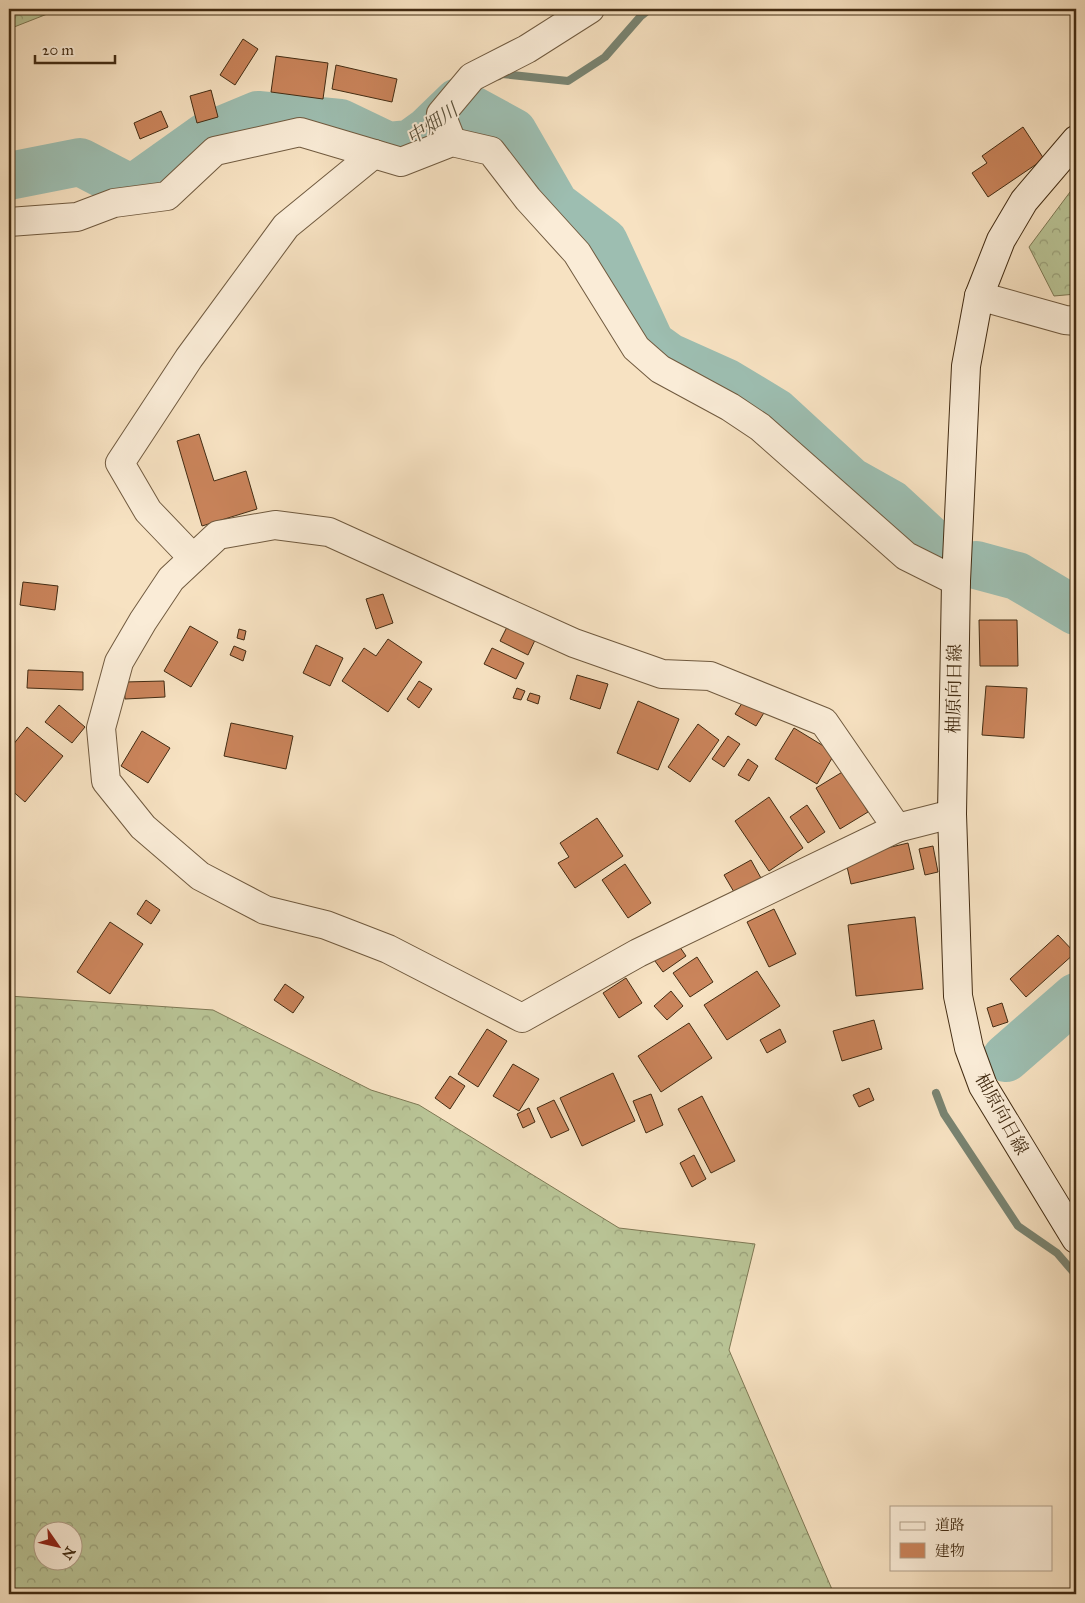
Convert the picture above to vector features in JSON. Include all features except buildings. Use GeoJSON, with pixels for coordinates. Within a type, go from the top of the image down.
{"type":"FeatureCollection","features":[{"type":"Feature","properties":{"kind":"street"},"geometry":{"type":"LineString","coordinates":[[452,142],[441,114],[472,77],[527,49],[590,9]]}},
{"type":"Feature","properties":{"kind":"street"},"geometry":{"type":"LineString","coordinates":[[9,222],[77,217],[114,203],[167,196],[215,151],[300,132],[401,162],[452,142],[491,151],[528,199],[577,253],[636,348],[660,369],[730,406],[760,427],[906,556],[956,581]]}},
{"type":"Feature","properties":{"kind":"street","name":"柚原向日線"},"geometry":{"type":"LineString","coordinates":[[1076,140],[1024,201],[1001,240],[979,296],[966,366],[956,581],[952,814],[958,996],[969,1048],[983,1086],[1076,1240]]}},
{"type":"Feature","properties":{"kind":"street"},"geometry":{"type":"LineString","coordinates":[[193,558],[148,511],[120,463],[189,358],[286,226],[374,154]]}},
{"type":"Feature","properties":{"kind":"street"},"geometry":{"type":"LineString","coordinates":[[979,296],[1065,320],[1076,321]]}},
{"type":"Feature","properties":{"kind":"street"},"geometry":{"type":"LineString","coordinates":[[897,828],[824,722],[710,676],[662,674],[574,643],[329,532],[275,525],[218,535],[171,579],[119,662],[101,728],[106,781],[143,827],[200,876],[265,910],[326,925],[388,949],[522,1018],[638,953],[897,828],[952,814]]}},
{"type":"Feature","properties":{"kind":"green space"},"geometry":{"type":"Polygon","coordinates":[[[9,9],[60,9],[9,29],[9,9]]]}},
{"type":"Feature","properties":{"kind":"green space"},"geometry":{"type":"Polygon","coordinates":[[[1076,184],[1076,294],[1054,296],[1029,247],[1076,184]]]}},
{"type":"Feature","properties":{"kind":"green space"},"geometry":{"type":"Polygon","coordinates":[[[9,996],[213,1010],[371,1090],[419,1105],[619,1228],[755,1244],[729,1350],[834,1594],[9,1594],[9,996]]]}},
{"type":"Feature","properties":{"kind":"waterway"},"geometry":{"type":"LineString","coordinates":[[499,76],[502,74],[568,81],[605,57],[640,17],[650,9]]}},
{"type":"Feature","properties":{"kind":"waterway","name":"中畑川"},"geometry":{"type":"LineString","coordinates":[[9,176],[80,162],[132,189],[205,137],[258,115],[340,123],[388,146],[410,144],[428,131],[458,102],[513,132],[555,205],[604,242],[651,344],[669,357],[727,383],[775,412],[850,481],[891,504],[944,553]]}},
{"type":"Feature","properties":{"kind":"waterway"},"geometry":{"type":"LineString","coordinates":[[976,565],[1017,576],[1076,611]]}},
{"type":"Feature","properties":{"kind":"waterway"},"geometry":{"type":"LineString","coordinates":[[1006,1058],[1076,997]]}},
{"type":"Feature","properties":{"kind":"waterway"},"geometry":{"type":"LineString","coordinates":[[936,1093],[944,1114],[1018,1226],[1057,1253],[1076,1275]]}}]}
